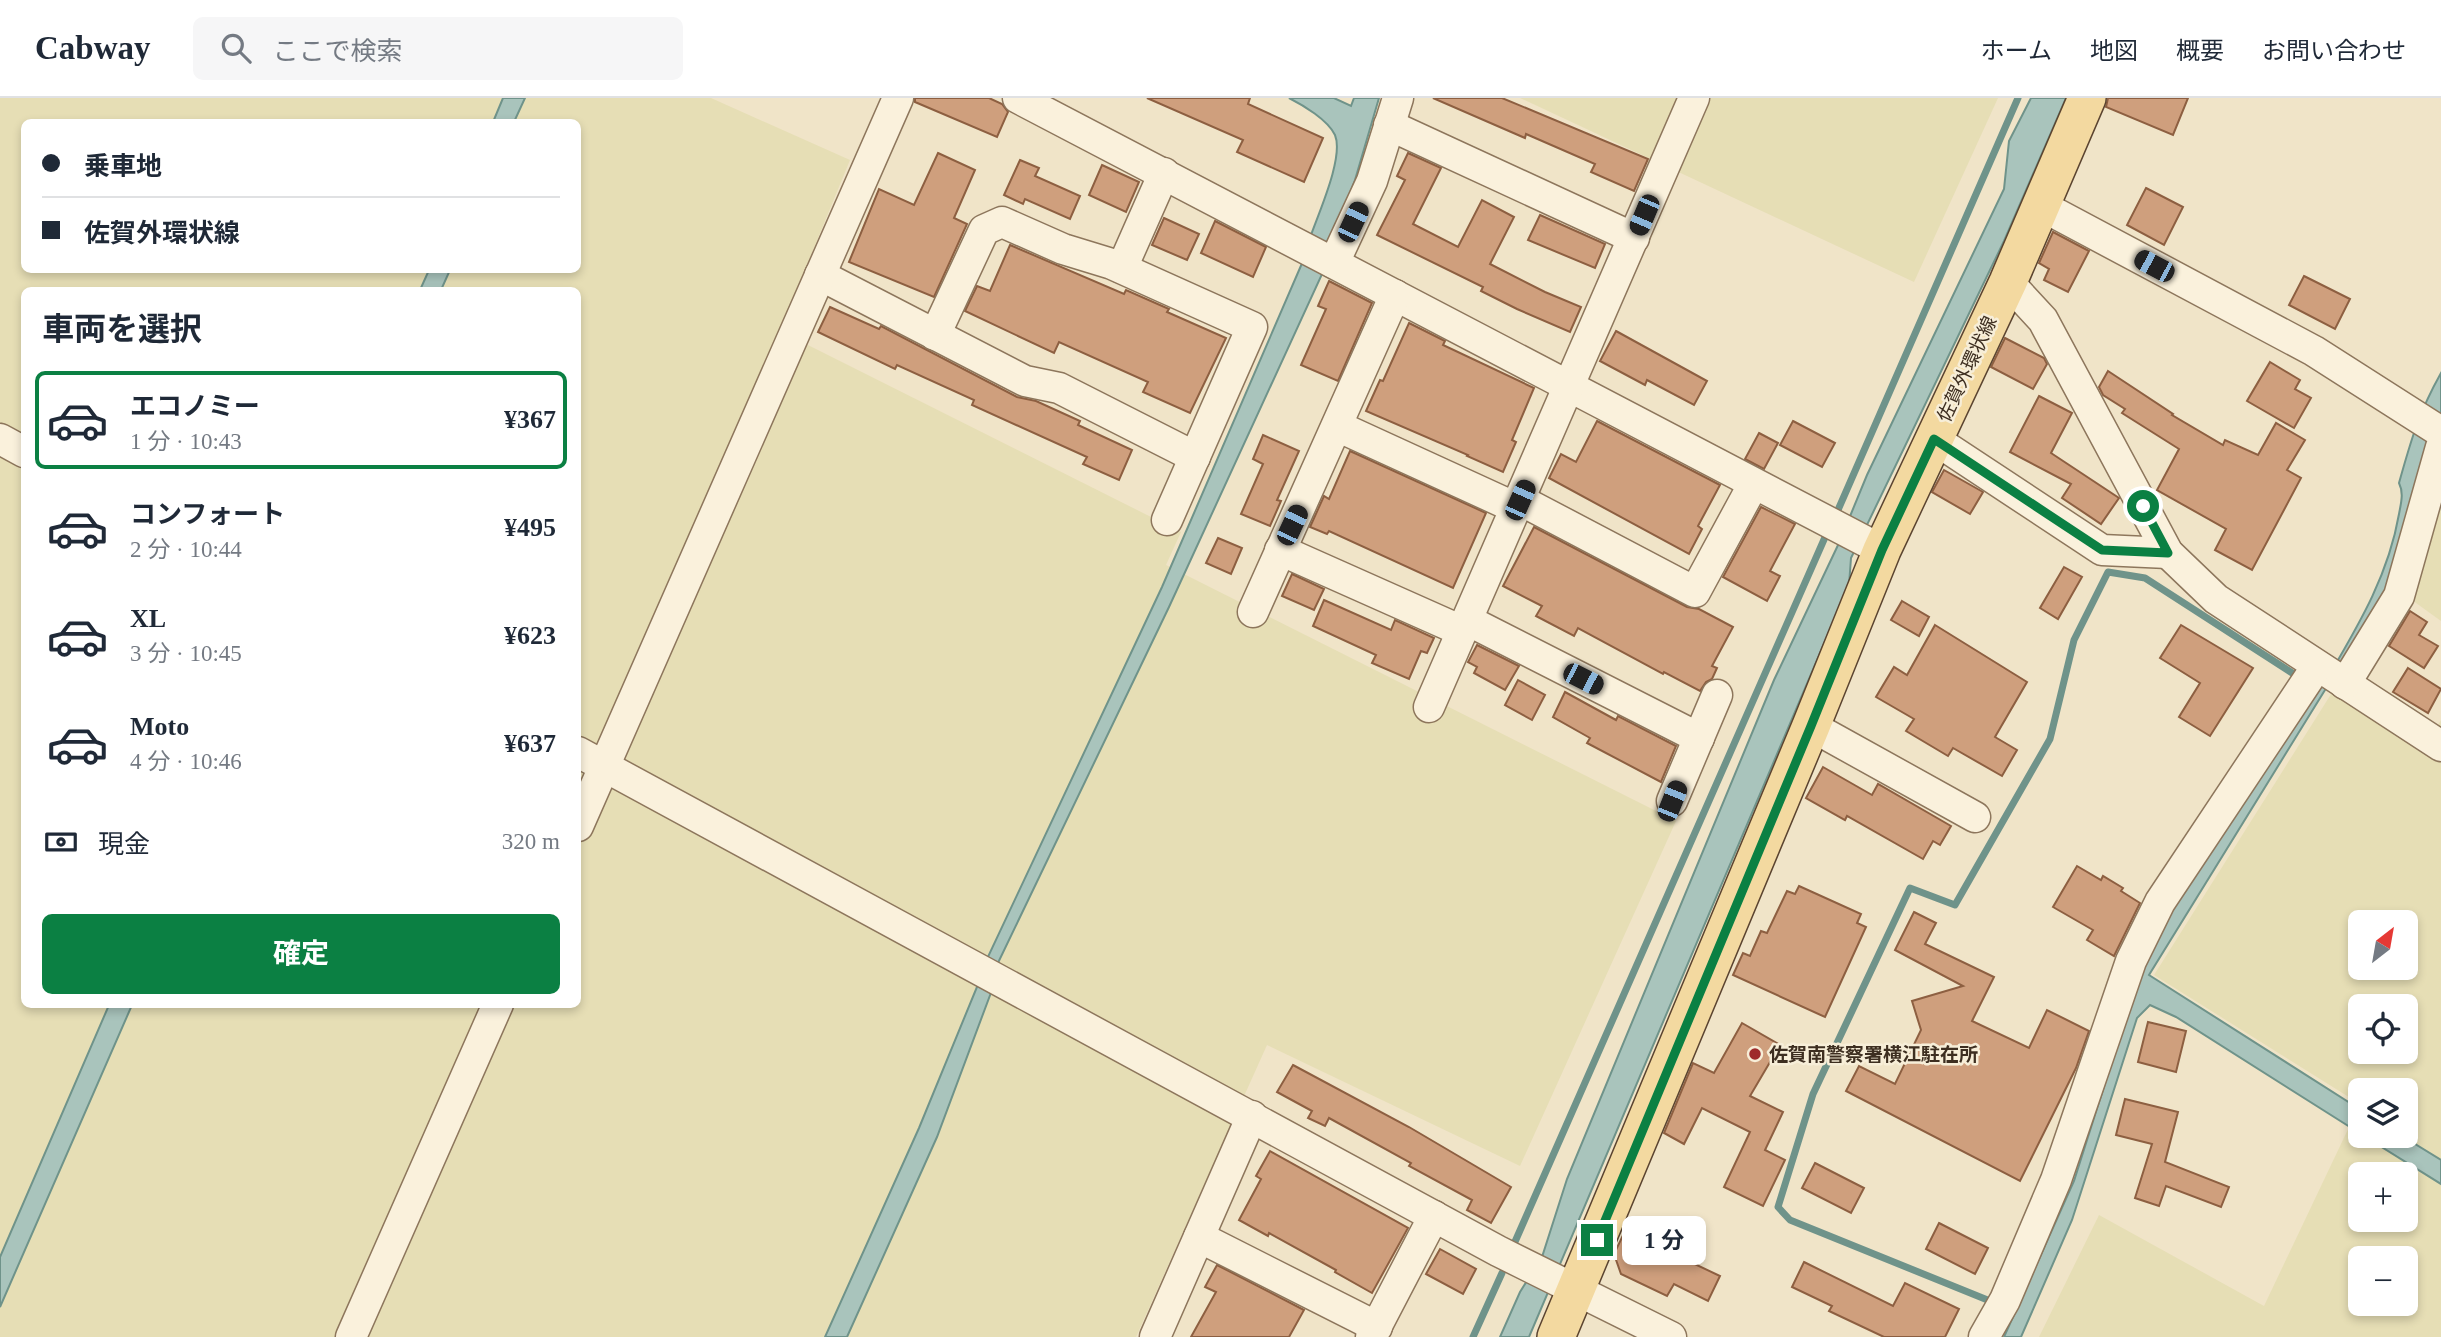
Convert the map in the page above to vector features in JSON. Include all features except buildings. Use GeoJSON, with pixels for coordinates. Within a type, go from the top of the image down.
{"type":"FeatureCollection","features":[{"type":"Feature","properties":{"kind":"main road","name":"佐賀外環状線"},"geometry":{"type":"LineString","coordinates":[[1556,1337],[1571,1289],[1811,726],[1863,540],[1934,439],[2008,282],[2087,98]]}},
{"type":"Feature","properties":{"kind":"street"},"geometry":{"type":"LineString","coordinates":[[581,819],[898,98]]}},
{"type":"Feature","properties":{"kind":"street"},"geometry":{"type":"LineString","coordinates":[[1018,98],[1753,485],[1863,540]]}},
{"type":"Feature","properties":{"kind":"street"},"geometry":{"type":"LineString","coordinates":[[1429,707],[1694,98]]}},
{"type":"Feature","properties":{"kind":"street"},"geometry":{"type":"LineString","coordinates":[[1334,263],[1372,181],[1394,112],[1634,238]]}},
{"type":"Feature","properties":{"kind":"street"},"geometry":{"type":"LineString","coordinates":[[1122,268],[1164,173]]}},
{"type":"Feature","properties":{"kind":"street"},"geometry":{"type":"LineString","coordinates":[[2040,205],[2314,351],[2434,432],[2399,596],[2345,684]]}},
{"type":"Feature","properties":{"kind":"street"},"geometry":{"type":"LineString","coordinates":[[935,335],[984,230],[1002,222],[1063,248],[1122,268],[1252,327],[1167,520]]}},
{"type":"Feature","properties":{"kind":"street"},"geometry":{"type":"LineString","coordinates":[[820,275],[1025,381],[1059,388],[1195,457]]}},
{"type":"Feature","properties":{"kind":"street"},"geometry":{"type":"LineString","coordinates":[[2008,282],[2043,320],[2168,553],[2216,599],[2310,677],[2345,684],[2441,746]]}},
{"type":"Feature","properties":{"kind":"street"},"geometry":{"type":"LineString","coordinates":[[1253,612],[1395,295]]}},
{"type":"Feature","properties":{"kind":"street"},"geometry":{"type":"LineString","coordinates":[[1336,426],[1518,504],[1695,592],[1753,485]]}},
{"type":"Feature","properties":{"kind":"street"},"geometry":{"type":"LineString","coordinates":[[0,439],[21,450]]}},
{"type":"Feature","properties":{"kind":"street"},"geometry":{"type":"LineString","coordinates":[[1934,439],[2102,550],[2168,553]]}},
{"type":"Feature","properties":{"kind":"street"},"geometry":{"type":"LineString","coordinates":[[1280,550],[1464,625],[1699,738]]}},
{"type":"Feature","properties":{"kind":"street"},"geometry":{"type":"LineString","coordinates":[[1995,1317],[2056,1180],[2131,961],[2160,902],[2310,677]]}},
{"type":"Feature","properties":{"kind":"street"},"geometry":{"type":"LineString","coordinates":[[1672,801],[1717,695]]}},
{"type":"Feature","properties":{"kind":"street"},"geometry":{"type":"LineString","coordinates":[[1811,726],[1975,817]]}},
{"type":"Feature","properties":{"kind":"street"},"geometry":{"type":"LineString","coordinates":[[581,754],[1531,1268],[1671,1337]]}},
{"type":"Feature","properties":{"kind":"street"},"geometry":{"type":"LineString","coordinates":[[351,1337],[496,1008]]}},
{"type":"Feature","properties":{"kind":"street"},"geometry":{"type":"LineString","coordinates":[[1155,1337],[1252,1116]]}},
{"type":"Feature","properties":{"kind":"street"},"geometry":{"type":"LineString","coordinates":[[1199,1237],[1374,1332],[1434,1216]]}},
{"type":"Feature","properties":{"kind":"shaded area"},"geometry":{"type":"Polygon","coordinates":[[[0,98],[711,98],[850,160],[780,331],[1181,532],[1166,565],[1676,821],[1520,1166],[1267,1045],[1136,1337],[0,1337],[0,98]]]}},
{"type":"Feature","properties":{"kind":"shaded area"},"geometry":{"type":"Polygon","coordinates":[[[1520,98],[1998,98],[1914,282],[1520,98]]]}},
{"type":"Feature","properties":{"kind":"shaded area"},"geometry":{"type":"Polygon","coordinates":[[[2441,471],[2441,621],[2405,595],[2441,471]]]}},
{"type":"Feature","properties":{"kind":"shaded area"},"geometry":{"type":"Polygon","coordinates":[[[2333,691],[2425,747],[2441,720],[2441,1337],[2039,1337],[2099,1215],[2264,1306],[2348,1129],[2348,1148],[2418,1148],[2418,1078],[2348,1078],[2348,1096],[2154,975],[2333,691]]]}},
{"type":"Feature","properties":{"kind":"water"},"geometry":{"type":"Polygon","coordinates":[[[503,98],[525,98],[515,119],[494,119],[503,98]]]}},
{"type":"Feature","properties":{"kind":"water"},"geometry":{"type":"Polygon","coordinates":[[[1289,98],[1334,98],[1351,106],[1354,98],[1379,98],[1355,180],[1330,245],[1311,235],[1333,170],[1337,145],[1335,135],[1321,119],[1289,98]]]}},
{"type":"Feature","properties":{"kind":"water"},"geometry":{"type":"Polygon","coordinates":[[[2031,98],[2066,98],[2004,241],[1851,558],[1849,585],[1529,1337],[1500,1337],[1520,1292],[1542,1257],[1567,1179],[1774,680],[1839,543],[1867,475],[2004,189],[2009,141],[2031,98]]]}},
{"type":"Feature","properties":{"kind":"water"},"geometry":{"type":"Polygon","coordinates":[[[1303,261],[1323,272],[1169,607],[996,967],[986,961],[1162,587],[1303,261]]]}},
{"type":"Feature","properties":{"kind":"water"},"geometry":{"type":"Polygon","coordinates":[[[428,273],[449,273],[442,287],[421,287],[428,273]]]}},
{"type":"Feature","properties":{"kind":"water"},"geometry":{"type":"Polygon","coordinates":[[[2441,373],[2441,417],[2390,584],[2368,626],[2325,690],[2149,975],[2348,1102],[2348,1126],[2176,1017],[2150,1005],[2137,1018],[2072,1220],[2021,1337],[2004,1337],[2074,1181],[2141,970],[2167,917],[2315,688],[2324,684],[2379,581],[2394,537],[2402,498],[2399,483],[2427,401],[2441,373]]]}},
{"type":"Feature","properties":{"kind":"water"},"geometry":{"type":"Polygon","coordinates":[[[979,982],[992,990],[937,1137],[847,1337],[825,1337],[919,1128],[979,982]]]}},
{"type":"Feature","properties":{"kind":"water"},"geometry":{"type":"Polygon","coordinates":[[[108,1008],[131,1008],[0,1307],[0,1257],[108,1008]]]}},
{"type":"Feature","properties":{"kind":"water"},"geometry":{"type":"Polygon","coordinates":[[[2418,1146],[2441,1160],[2441,1184],[2418,1170],[2418,1162],[2406,1162],[2383,1148],[2418,1148],[2418,1146]]]}},
{"type":"Feature","properties":{"kind":"waterway"},"geometry":{"type":"LineString","coordinates":[[1838,510],[2018,98]]}},
{"type":"Feature","properties":{"kind":"waterway"},"geometry":{"type":"LineString","coordinates":[[1514,1244],[1826,535]]}},
{"type":"Feature","properties":{"kind":"waterway"},"geometry":{"type":"LineString","coordinates":[[1995,1303],[1790,1220],[1778,1207],[1813,1094],[1910,888],[1955,905],[2050,739],[2074,640],[2108,572],[2145,578],[2300,678]]}},
{"type":"Feature","properties":{"kind":"waterway"},"geometry":{"type":"LineString","coordinates":[[1473,1337],[1502,1273]]}},
{"type":"Feature","properties":{"kind":"place","name":"佐賀南警察署横江駐在所"},"geometry":{"type":"Point","coordinates":[1755,1054]}},
{"type":"Feature","properties":{"kind":"route"},"geometry":{"type":"LineString","coordinates":[[1597,1240],[1882,550],[1934,439],[2102,550],[2168,553],[2143,506]]}}]}
